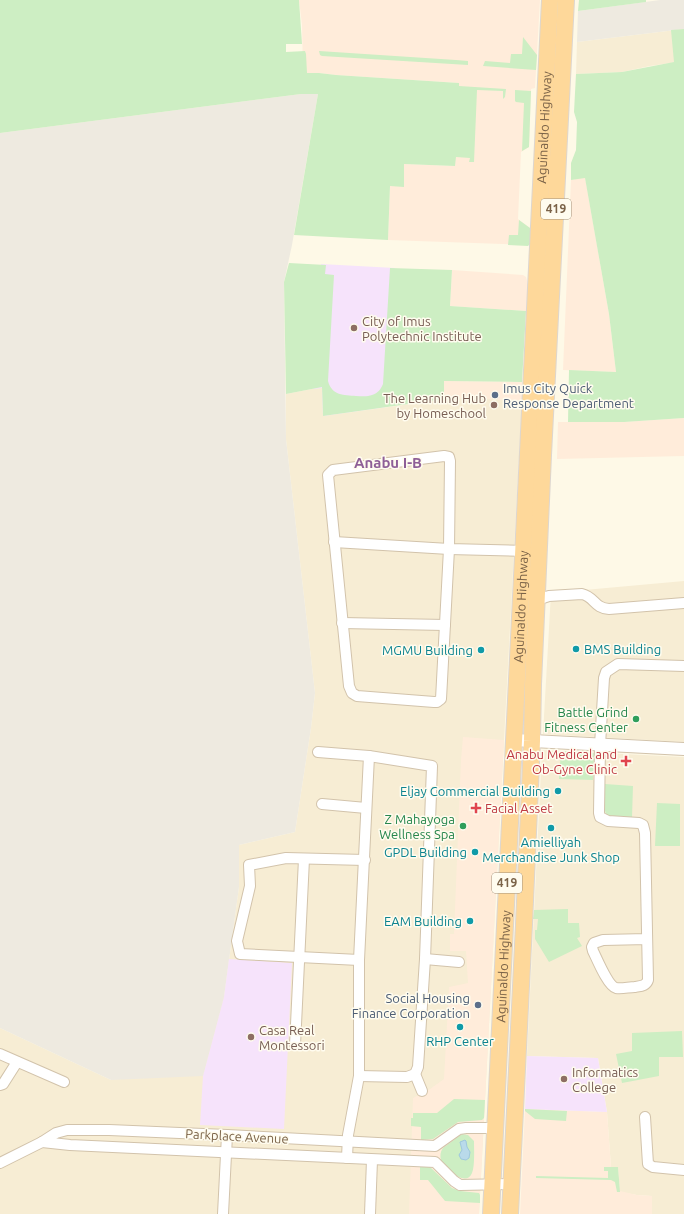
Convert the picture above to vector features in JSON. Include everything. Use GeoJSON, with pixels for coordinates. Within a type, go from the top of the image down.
{"type":"FeatureCollection","features":[{"type":"Feature","properties":{"kind":"highway","name":"Aguinaldo Highway"},"geometry":{"type":"LineString","coordinates":[[510,1214],[540,552],[536,454],[550,0]]}},
{"type":"Feature","properties":{"kind":"highway","name":"Aguinaldo Highway"},"geometry":{"type":"LineString","coordinates":[[491,1214],[523,551],[536,454],[566,0]]}},
{"type":"Feature","properties":{"kind":"highway"},"geometry":{"type":"LineString","coordinates":[[517,683],[533,684]]}},
{"type":"Feature","properties":{"kind":"street"},"geometry":{"type":"LineString","coordinates":[[446,456],[449,457],[449,549],[441,696],[439,701],[434,702],[360,697],[352,693],[349,686],[334,542],[328,477],[331,471],[446,456]]}},
{"type":"Feature","properties":{"kind":"street"},"geometry":{"type":"LineString","coordinates":[[334,542],[449,549],[540,552]]}},
{"type":"Feature","properties":{"kind":"street"},"geometry":{"type":"LineString","coordinates":[[537,600],[549,596],[582,594],[592,598],[599,607],[608,609],[684,603]]}},
{"type":"Feature","properties":{"kind":"street"},"geometry":{"type":"LineString","coordinates":[[342,623],[445,625]]}},
{"type":"Feature","properties":{"kind":"street"},"geometry":{"type":"LineString","coordinates":[[647,939],[603,940],[594,943],[592,947],[593,951],[609,982],[614,987],[640,987],[647,983],[648,976],[645,829],[643,825],[639,823],[608,821],[600,817],[600,745],[604,678],[606,672],[615,665],[621,664],[684,666]]}},
{"type":"Feature","properties":{"kind":"street"},"geometry":{"type":"LineString","coordinates":[[514,740],[684,749]]}},
{"type":"Feature","properties":{"kind":"street"},"geometry":{"type":"LineString","coordinates":[[318,752],[369,756],[432,766],[424,959],[418,1067],[415,1074],[422,1091]]}},
{"type":"Feature","properties":{"kind":"street"},"geometry":{"type":"LineString","coordinates":[[347,1158],[348,1142],[359,1076],[359,960],[369,756]]}},
{"type":"Feature","properties":{"kind":"street"},"geometry":{"type":"LineString","coordinates":[[322,804],[366,808]]}},
{"type":"Feature","properties":{"kind":"street"},"geometry":{"type":"LineString","coordinates":[[359,960],[240,954],[237,941],[250,886],[249,865],[286,858],[365,860]]}},
{"type":"Feature","properties":{"kind":"street"},"geometry":{"type":"LineString","coordinates":[[295,1045],[304,859]]}},
{"type":"Feature","properties":{"kind":"street"},"geometry":{"type":"LineString","coordinates":[[424,959],[459,962]]}},
{"type":"Feature","properties":{"kind":"street"},"geometry":{"type":"LineString","coordinates":[[0,1054],[64,1082]]}},
{"type":"Feature","properties":{"kind":"street"},"geometry":{"type":"LineString","coordinates":[[0,1085],[4,1084],[17,1062]]}},
{"type":"Feature","properties":{"kind":"street"},"geometry":{"type":"LineString","coordinates":[[359,1076],[407,1077],[415,1074]]}},
{"type":"Feature","properties":{"kind":"street"},"geometry":{"type":"LineString","coordinates":[[645,1117],[648,1164],[653,1167],[684,1170]]}},
{"type":"Feature","properties":{"kind":"street"},"geometry":{"type":"LineString","coordinates":[[495,1128],[459,1129],[430,1146],[430,1162],[456,1183],[464,1185],[511,1184]]}},
{"type":"Feature","properties":{"kind":"street","name":"Parkplace Avenue"},"geometry":{"type":"LineString","coordinates":[[0,1163],[42,1142],[56,1133],[67,1130],[109,1130],[227,1135],[430,1146]]}},
{"type":"Feature","properties":{"kind":"street"},"geometry":{"type":"LineString","coordinates":[[223,1214],[227,1135]]}},
{"type":"Feature","properties":{"kind":"street","name":"Parkplace Avenue"},"geometry":{"type":"LineString","coordinates":[[42,1142],[70,1145],[430,1162]]}},
{"type":"Feature","properties":{"kind":"street"},"geometry":{"type":"LineString","coordinates":[[370,1214],[372,1160]]}},
{"type":"Feature","properties":{"kind":"shaded area"},"geometry":{"type":"Polygon","coordinates":[[[299,0],[540,0],[535,88],[531,89],[529,147],[521,152],[518,219],[530,228],[529,245],[388,240],[390,186],[404,164],[455,166],[459,83],[303,72],[302,25],[299,0]]]}},
{"type":"Feature","properties":{"kind":"shaded area"},"geometry":{"type":"Polygon","coordinates":[[[660,0],[684,0],[684,29],[577,42],[578,11],[660,0]]]}},
{"type":"Feature","properties":{"kind":"shaded area"},"geometry":{"type":"Polygon","coordinates":[[[684,29],[684,61],[622,72],[576,74],[577,42],[684,29]]]}},
{"type":"Feature","properties":{"kind":"shaded area"},"geometry":{"type":"Polygon","coordinates":[[[301,94],[318,94],[292,245],[284,282],[286,439],[315,693],[295,832],[239,845],[239,887],[224,997],[203,1076],[111,1080],[0,1028],[0,133],[301,94]]]}},
{"type":"Feature","properties":{"kind":"shaded area"},"geometry":{"type":"Polygon","coordinates":[[[585,177],[609,314],[616,372],[563,370],[571,180],[585,177]]]}},
{"type":"Feature","properties":{"kind":"shaded area","name":"City of Imus Polytechnic Institute"},"geometry":{"type":"Polygon","coordinates":[[[321,264],[395,268],[386,407],[323,416],[322,388],[313,389],[321,264]]]}},
{"type":"Feature","properties":{"kind":"shaded area"},"geometry":{"type":"Polygon","coordinates":[[[452,270],[523,275],[526,277],[528,284],[526,311],[450,306],[452,270]]]}},
{"type":"Feature","properties":{"kind":"shaded area"},"geometry":{"type":"Polygon","coordinates":[[[444,381],[522,382],[522,400],[444,399],[444,381]]]}},
{"type":"Feature","properties":{"kind":"shaded area"},"geometry":{"type":"Polygon","coordinates":[[[322,387],[323,416],[455,398],[522,400],[479,1214],[0,1214],[0,1028],[111,1080],[224,997],[239,887],[239,845],[295,832],[315,693],[286,439],[286,394],[322,387]]]}},
{"type":"Feature","properties":{"kind":"shaded area"},"geometry":{"type":"Polygon","coordinates":[[[684,418],[684,456],[557,459],[558,422],[624,422],[684,418]]]}},
{"type":"Feature","properties":{"kind":"shaded area"},"geometry":{"type":"Polygon","coordinates":[[[684,581],[684,742],[543,734],[551,593],[684,581]]]}},
{"type":"Feature","properties":{"kind":"shaded area"},"geometry":{"type":"Polygon","coordinates":[[[463,737],[504,740],[479,1214],[409,1214],[413,1098],[430,1089],[444,1079],[449,987],[468,983],[466,951],[450,951],[450,934],[454,934],[463,737]]]}},
{"type":"Feature","properties":{"kind":"shaded area"},"geometry":{"type":"Polygon","coordinates":[[[542,750],[684,757],[684,1214],[652,1214],[652,1196],[620,1192],[618,1167],[611,1167],[607,1112],[598,1058],[527,1056],[542,750]]]}},
{"type":"Feature","properties":{"kind":"shaded area","name":"Casa Real Montessori"},"geometry":{"type":"Polygon","coordinates":[[[229,959],[292,963],[284,1129],[200,1125],[203,1076],[224,997],[229,959]]]}},
{"type":"Feature","properties":{"kind":"shaded area","name":"Informatics College"},"geometry":{"type":"Polygon","coordinates":[[[527,1056],[598,1058],[607,1112],[525,1109],[527,1056]]]}},
{"type":"Feature","properties":{"kind":"shaded area"},"geometry":{"type":"Polygon","coordinates":[[[525,1109],[607,1112],[611,1167],[618,1167],[620,1191],[637,1195],[652,1196],[652,1214],[520,1214],[525,1109]]]}},
{"type":"Feature","properties":{"kind":"green space"},"geometry":{"type":"Polygon","coordinates":[[[0,0],[299,0],[302,44],[286,44],[286,52],[305,51],[307,73],[459,83],[459,86],[506,89],[505,97],[503,99],[503,91],[477,90],[474,162],[469,162],[470,158],[456,157],[455,166],[404,164],[404,187],[390,186],[388,240],[294,235],[318,94],[301,94],[0,133],[0,0]]]}},
{"type":"Feature","properties":{"kind":"green space"},"geometry":{"type":"Polygon","coordinates":[[[579,0],[646,0],[646,2],[578,11],[579,0]]]}},
{"type":"Feature","properties":{"kind":"green space"},"geometry":{"type":"Polygon","coordinates":[[[684,29],[684,418],[624,422],[568,422],[569,370],[616,372],[609,314],[585,178],[571,180],[571,163],[576,150],[577,122],[574,112],[576,74],[622,72],[674,62],[671,30],[684,29]]]}},
{"type":"Feature","properties":{"kind":"green space"},"geometry":{"type":"Polygon","coordinates":[[[523,37],[537,55],[536,70],[483,66],[485,61],[510,63],[511,54],[522,54],[523,37]]]}},
{"type":"Feature","properties":{"kind":"green space"},"geometry":{"type":"Polygon","coordinates":[[[319,51],[468,61],[468,65],[322,56],[320,55],[319,51]]]}},
{"type":"Feature","properties":{"kind":"green space"},"geometry":{"type":"Polygon","coordinates":[[[515,90],[531,91],[529,147],[522,151],[524,103],[515,101],[515,90]]]}},
{"type":"Feature","properties":{"kind":"green space"},"geometry":{"type":"Polygon","coordinates":[[[519,220],[530,228],[530,244],[528,246],[508,245],[509,235],[518,235],[519,220]]]}},
{"type":"Feature","properties":{"kind":"green space"},"geometry":{"type":"Polygon","coordinates":[[[289,263],[326,265],[325,274],[334,275],[328,381],[332,390],[335,392],[347,395],[368,396],[379,391],[383,384],[390,268],[452,270],[450,306],[526,311],[522,382],[444,381],[444,399],[323,416],[322,387],[286,394],[284,282],[289,263]]]}},
{"type":"Feature","properties":{"kind":"green space"},"geometry":{"type":"Polygon","coordinates":[[[561,751],[594,753],[593,780],[559,779],[561,751]]]}},
{"type":"Feature","properties":{"kind":"green space"},"geometry":{"type":"Polygon","coordinates":[[[605,784],[633,786],[632,817],[609,816],[606,814],[604,807],[605,784]]]}},
{"type":"Feature","properties":{"kind":"green space"},"geometry":{"type":"Polygon","coordinates":[[[657,803],[680,804],[680,846],[655,846],[657,803]]]}},
{"type":"Feature","properties":{"kind":"green space"},"geometry":{"type":"Polygon","coordinates":[[[568,909],[568,923],[579,923],[580,937],[577,938],[582,946],[549,962],[535,939],[535,930],[537,930],[538,919],[533,919],[534,910],[568,909]]]}},
{"type":"Feature","properties":{"kind":"green space"},"geometry":{"type":"Polygon","coordinates":[[[682,1031],[683,1057],[659,1057],[659,1076],[622,1083],[616,1054],[632,1051],[632,1033],[682,1031]]]}},
{"type":"Feature","properties":{"kind":"green space"},"geometry":{"type":"Polygon","coordinates":[[[454,1099],[485,1100],[484,1118],[482,1120],[458,1122],[433,1139],[421,1140],[421,1127],[411,1126],[411,1118],[413,1118],[413,1113],[437,1113],[454,1099]]]}},
{"type":"Feature","properties":{"kind":"green space"},"geometry":{"type":"Polygon","coordinates":[[[525,1109],[567,1111],[566,1121],[535,1119],[525,1111],[525,1109]]]}},
{"type":"Feature","properties":{"kind":"green space"},"geometry":{"type":"Polygon","coordinates":[[[462,1134],[468,1135],[474,1141],[473,1170],[469,1177],[465,1178],[461,1178],[451,1172],[440,1157],[443,1148],[462,1134]]]}},
{"type":"Feature","properties":{"kind":"green space"},"geometry":{"type":"Polygon","coordinates":[[[420,1167],[430,1167],[452,1188],[460,1191],[479,1193],[480,1203],[445,1201],[428,1180],[420,1180],[420,1167]]]}},
{"type":"Feature","properties":{"kind":"green space"},"geometry":{"type":"Polygon","coordinates":[[[604,1167],[618,1167],[620,1192],[617,1192],[615,1182],[611,1180],[536,1178],[536,1176],[608,1178],[608,1171],[604,1171],[604,1167]]]}},
{"type":"Feature","properties":{"kind":"water"},"geometry":{"type":"Polygon","coordinates":[[[465,1140],[470,1152],[469,1158],[466,1160],[461,1159],[459,1155],[462,1150],[460,1142],[465,1140]]]}},
{"type":"Feature","properties":{"kind":"place","name":"City of Imus Polytechnic Institute"},"geometry":{"type":"Point","coordinates":[354,328]}},
{"type":"Feature","properties":{"kind":"place","name":"Imus City Quick Response Department"},"geometry":{"type":"Point","coordinates":[495,395]}},
{"type":"Feature","properties":{"kind":"place","name":"The Learning Hub by Homeschool"},"geometry":{"type":"Point","coordinates":[494,405]}},
{"type":"Feature","properties":{"kind":"place","name":"BMS Building"},"geometry":{"type":"Point","coordinates":[576,649]}},
{"type":"Feature","properties":{"kind":"place","name":"MGMU Building"},"geometry":{"type":"Point","coordinates":[481,650]}},
{"type":"Feature","properties":{"kind":"place","name":"Battle Grind Fitness Center"},"geometry":{"type":"Point","coordinates":[636,719]}},
{"type":"Feature","properties":{"kind":"place","name":"Anabu Medical and Ob-Gyne Clinic"},"geometry":{"type":"Point","coordinates":[626,761]}},
{"type":"Feature","properties":{"kind":"place","name":"Eljay Commercial Building"},"geometry":{"type":"Point","coordinates":[558,791]}},
{"type":"Feature","properties":{"kind":"place","name":"Facial Asset"},"geometry":{"type":"Point","coordinates":[476,808]}},
{"type":"Feature","properties":{"kind":"place","name":"Z Mahayoga Wellness Spa"},"geometry":{"type":"Point","coordinates":[463,826]}},
{"type":"Feature","properties":{"kind":"place","name":"Amielliyah Merchandise Junk Shop"},"geometry":{"type":"Point","coordinates":[551,828]}},
{"type":"Feature","properties":{"kind":"place","name":"GPDL Building"},"geometry":{"type":"Point","coordinates":[475,852]}},
{"type":"Feature","properties":{"kind":"place","name":"EAM Building"},"geometry":{"type":"Point","coordinates":[470,921]}},
{"type":"Feature","properties":{"kind":"place","name":"Social Housing Finance Corporation"},"geometry":{"type":"Point","coordinates":[478,1005]}},
{"type":"Feature","properties":{"kind":"place","name":"RHP Center"},"geometry":{"type":"Point","coordinates":[460,1027]}},
{"type":"Feature","properties":{"kind":"place","name":"Casa Real Montessori"},"geometry":{"type":"Point","coordinates":[251,1037]}},
{"type":"Feature","properties":{"kind":"place","name":"Informatics College"},"geometry":{"type":"Point","coordinates":[564,1079]}},
{"type":"Feature","properties":{"kind":"district","name":"Anabu I-B"},"geometry":{"type":"Point","coordinates":[388,463]}}]}
